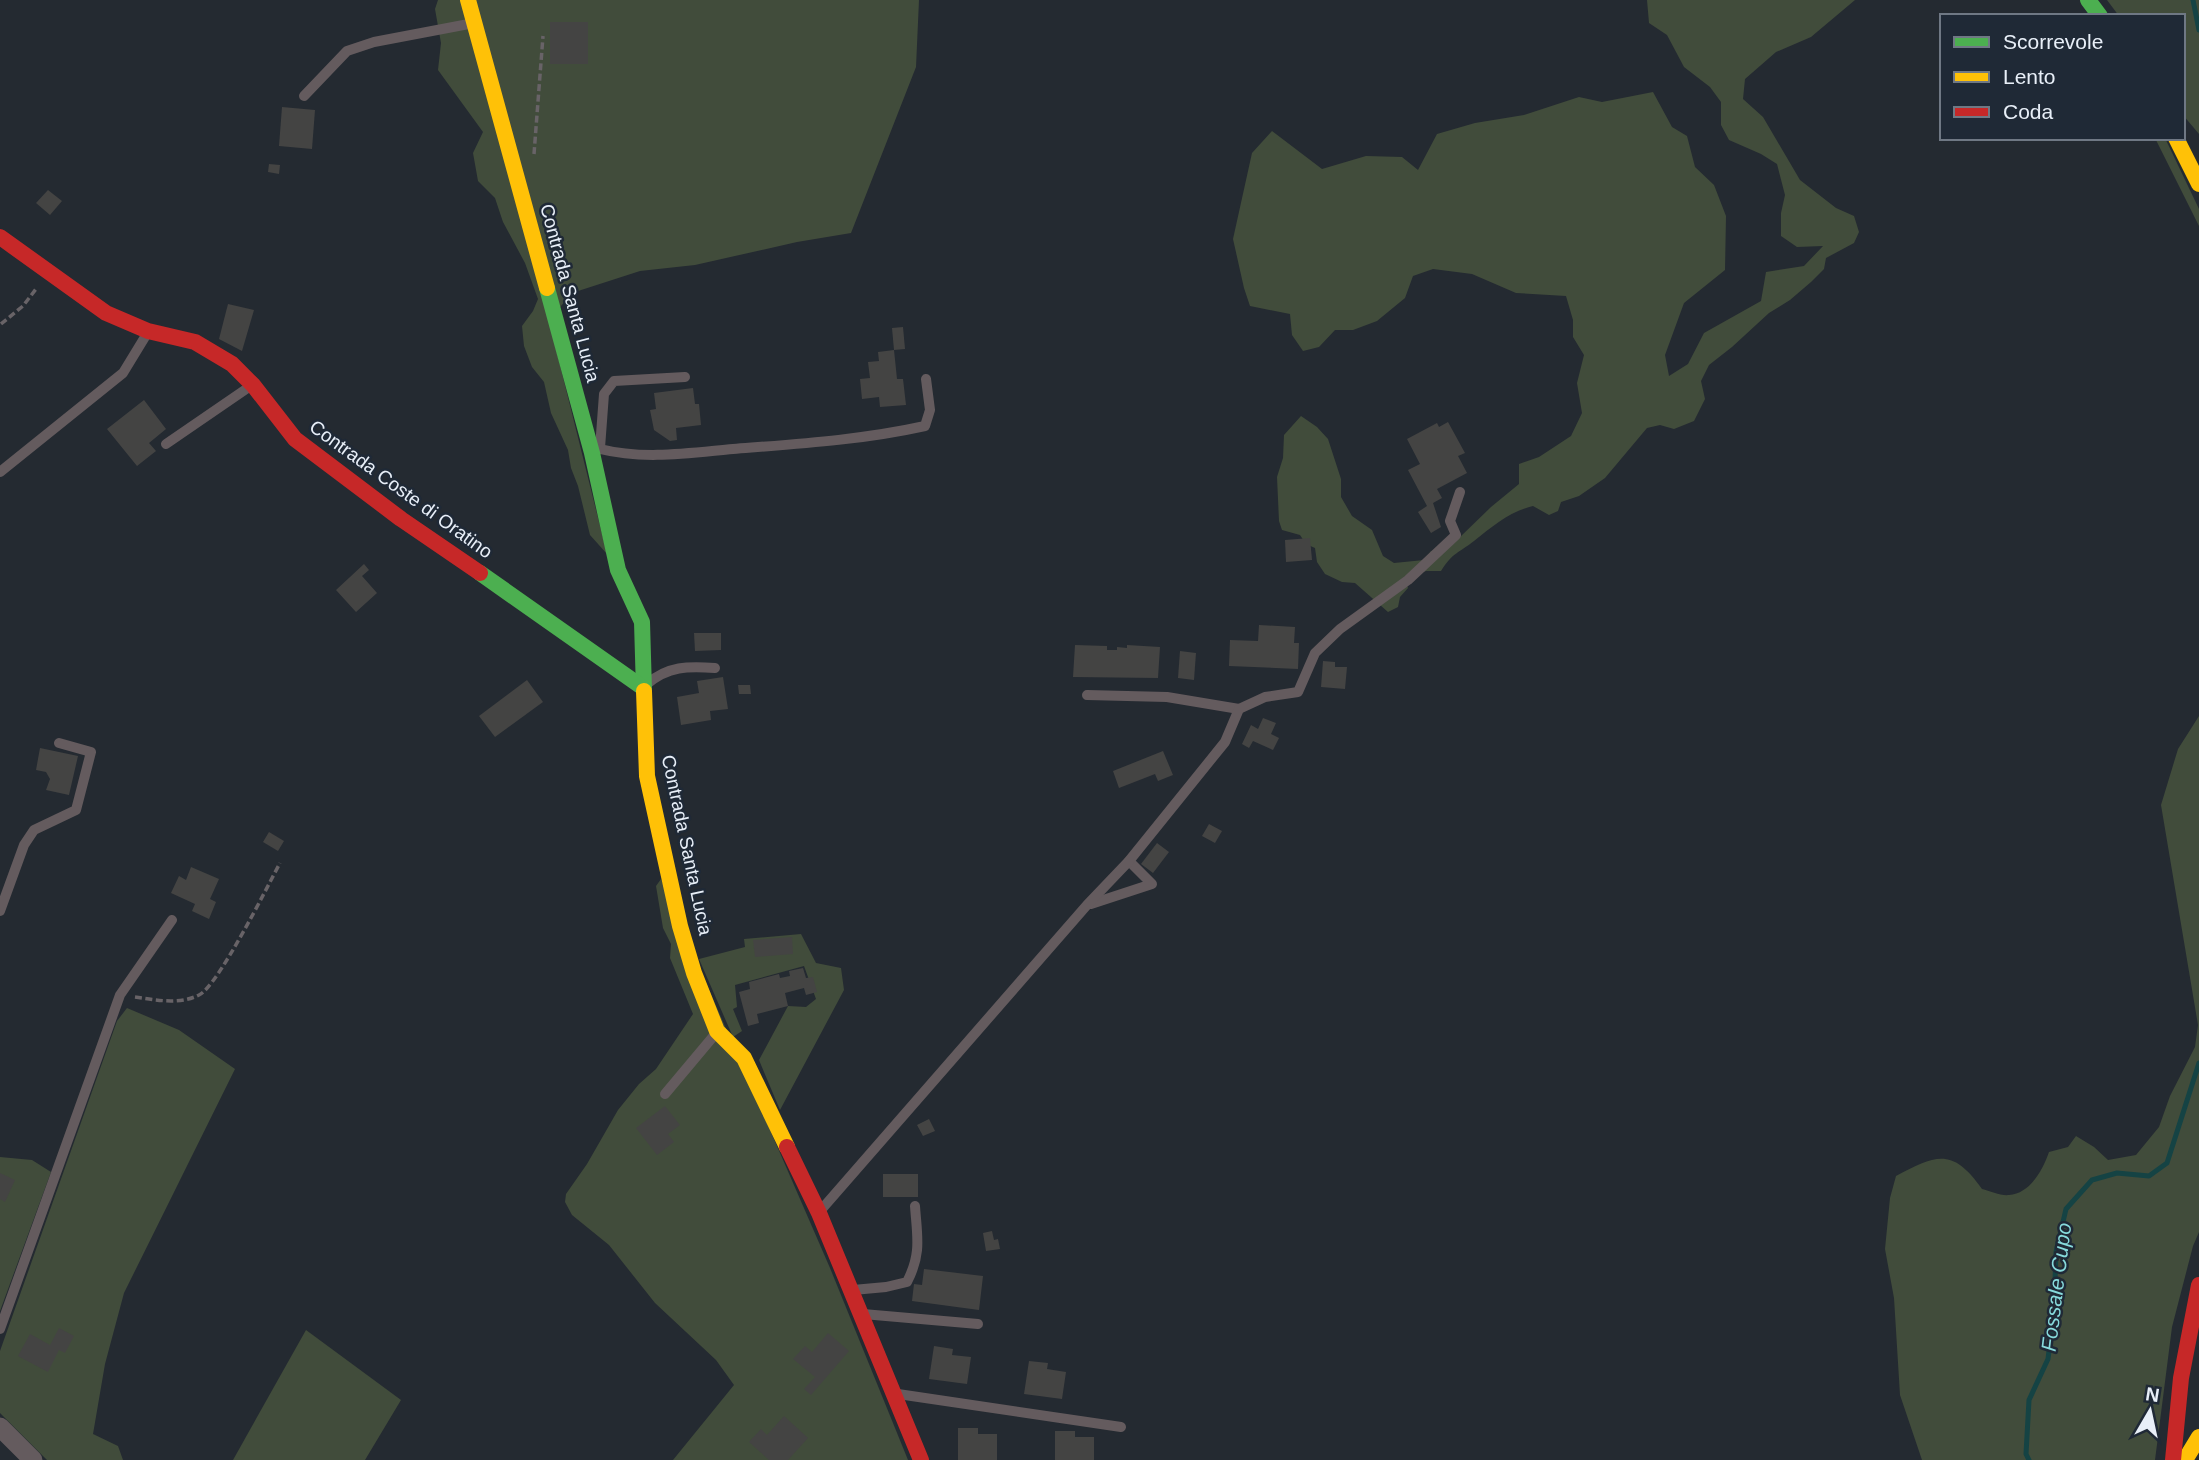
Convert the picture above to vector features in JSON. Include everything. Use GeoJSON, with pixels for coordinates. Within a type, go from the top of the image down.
{"type":"FeatureCollection","features":[{"type":"Feature","properties":{"kind":"street","name":"Contrada Santa Lucia"},"geometry":{"type":"LineString","coordinates":[[468,0],[596,451],[618,570],[642,622],[642,687],[647,776],[677,912],[694,974],[717,1031],[744,1058],[819,1213],[920,1460]]}},
{"type":"Feature","properties":{"kind":"street"},"geometry":{"type":"LineString","coordinates":[[2185,134],[2199,146]]}},
{"type":"Feature","properties":{"kind":"street"},"geometry":{"type":"LineString","coordinates":[[2177,140],[2199,184]]}},
{"type":"Feature","properties":{"kind":"street","name":"Contrada Coste di Oratino"},"geometry":{"type":"LineString","coordinates":[[0,237],[106,313],[148,331],[195,342],[232,364],[253,385],[295,439],[401,519],[547,618],[642,687]]}},
{"type":"Feature","properties":{"kind":"street"},"geometry":{"type":"LineString","coordinates":[[2175,1460],[2181,1378],[2199,1285]]}},
{"type":"Feature","properties":{"kind":"street"},"geometry":{"type":"LineString","coordinates":[[2175,1460],[2196,1388]]}},
{"type":"Feature","properties":{"kind":"street"},"geometry":{"type":"LineString","coordinates":[[0,1427],[33,1460]]}},
{"type":"Feature","properties":{"kind":"street"},"geometry":{"type":"LineString","coordinates":[[2185,1460],[2199,1437]]}},
{"type":"Feature","properties":{"kind":"lane"},"geometry":{"type":"LineString","coordinates":[[304,96],[347,51],[374,42],[474,23]]}},
{"type":"Feature","properties":{"kind":"lane"},"geometry":{"type":"LineString","coordinates":[[0,472],[123,373],[148,331]]}},
{"type":"Feature","properties":{"kind":"lane"},"geometry":{"type":"LineString","coordinates":[[685,377],[614,381],[604,394],[596,451],[625,455],[659,455],[813,443],[903,431],[925,426],[930,410],[926,379]]}},
{"type":"Feature","properties":{"kind":"lane"},"geometry":{"type":"LineString","coordinates":[[166,444],[253,385]]}},
{"type":"Feature","properties":{"kind":"lane"},"geometry":{"type":"LineString","coordinates":[[1087,695],[1167,697],[1239,709],[1265,697],[1298,692],[1315,653],[1340,629],[1408,580],[1456,535],[1450,520],[1460,492]]}},
{"type":"Feature","properties":{"kind":"lane"},"geometry":{"type":"LineString","coordinates":[[642,687],[660,673],[691,666],[715,668]]}},
{"type":"Feature","properties":{"kind":"lane"},"geometry":{"type":"LineString","coordinates":[[819,1213],[1087,905],[1129,861],[1225,742],[1239,709]]}},
{"type":"Feature","properties":{"kind":"lane"},"geometry":{"type":"LineString","coordinates":[[0,911],[24,845],[34,830],[76,810],[90,752],[59,743]]}},
{"type":"Feature","properties":{"kind":"lane"},"geometry":{"type":"LineString","coordinates":[[1087,905],[1152,884],[1129,861]]}},
{"type":"Feature","properties":{"kind":"lane"},"geometry":{"type":"LineString","coordinates":[[0,1329],[120,995],[172,920]]}},
{"type":"Feature","properties":{"kind":"lane"},"geometry":{"type":"LineString","coordinates":[[665,1094],[717,1031]]}},
{"type":"Feature","properties":{"kind":"lane"},"geometry":{"type":"LineString","coordinates":[[849,1290],[907,1282],[918,1254],[915,1206]]}},
{"type":"Feature","properties":{"kind":"lane"},"geometry":{"type":"LineString","coordinates":[[859,1314],[978,1324]]}},
{"type":"Feature","properties":{"kind":"lane"},"geometry":{"type":"LineString","coordinates":[[894,1394],[1121,1427]]}},
{"type":"Feature","properties":{"kind":"path"},"geometry":{"type":"LineString","coordinates":[[532,164],[538,129],[543,36]]}},
{"type":"Feature","properties":{"kind":"path"},"geometry":{"type":"LineString","coordinates":[[1,324],[23,306],[48,273]]}},
{"type":"Feature","properties":{"kind":"path"},"geometry":{"type":"LineString","coordinates":[[120,995],[169,1002],[200,995],[216,978],[280,863]]}},
{"type":"Feature","properties":{"kind":"green space"},"geometry":{"type":"Polygon","coordinates":[[[438,0],[919,0],[916,67],[851,233],[695,265],[640,271],[575,292],[549,321],[607,554],[590,535],[568,450],[551,413],[544,382],[532,367],[524,346],[522,326],[538,299],[525,263],[503,222],[495,198],[478,181],[473,153],[483,132],[438,70],[441,43],[435,9],[438,0]]]}},
{"type":"Feature","properties":{"kind":"green space"},"geometry":{"type":"Polygon","coordinates":[[[1647,0],[1855,0],[1811,37],[1776,52],[1745,79],[1743,99],[1763,117],[1800,180],[1836,208],[1854,216],[1859,232],[1854,243],[1826,258],[1824,269],[1811,282],[1769,313],[1709,365],[1701,381],[1705,399],[1694,421],[1674,429],[1660,425],[1647,428],[1605,478],[1579,496],[1561,502],[1558,511],[1549,515],[1533,506],[1502,520],[1453,556],[1441,571],[1426,571],[1405,580],[1408,588],[1400,597],[1398,607],[1388,612],[1355,583],[1342,582],[1325,574],[1317,562],[1315,548],[1306,544],[1300,535],[1282,530],[1279,521],[1277,477],[1283,458],[1284,435],[1301,416],[1317,427],[1328,439],[1341,479],[1341,497],[1352,516],[1372,530],[1383,556],[1394,563],[1424,560],[1431,551],[1443,548],[1458,539],[1519,484],[1519,464],[1539,457],[1571,436],[1582,413],[1577,383],[1584,355],[1573,337],[1573,320],[1566,296],[1516,293],[1472,274],[1433,269],[1413,276],[1405,298],[1377,321],[1353,330],[1335,330],[1319,347],[1303,351],[1292,335],[1290,314],[1250,306],[1244,288],[1233,239],[1252,153],[1272,131],[1322,169],[1366,156],[1402,157],[1418,170],[1437,134],[1475,123],[1524,115],[1579,97],[1602,102],[1653,92],[1672,127],[1687,136],[1695,167],[1714,185],[1726,216],[1725,270],[1684,303],[1665,355],[1669,376],[1688,364],[1704,333],[1761,301],[1766,272],[1804,266],[1823,246],[1797,247],[1781,236],[1781,213],[1785,195],[1777,164],[1729,140],[1721,125],[1721,102],[1710,87],[1684,67],[1667,35],[1649,23],[1647,0]]]}},
{"type":"Feature","properties":{"kind":"green space"},"geometry":{"type":"Polygon","coordinates":[[[2107,0],[2199,0],[2199,134],[2185,117],[2185,14],[2118,14],[2107,0]]]}},
{"type":"Feature","properties":{"kind":"green space"},"geometry":{"type":"Polygon","coordinates":[[[2156,140],[2166,140],[2199,209],[2199,226],[2156,140]]]}},
{"type":"Feature","properties":{"kind":"green space"},"geometry":{"type":"Polygon","coordinates":[[[2199,716],[2199,1232],[2172,1327],[2155,1460],[1922,1460],[1900,1395],[1894,1298],[1885,1249],[1890,1198],[1896,1176],[1923,1163],[1944,1159],[1962,1167],[1982,1189],[2009,1195],[2030,1185],[2040,1173],[2049,1152],[2068,1147],[2076,1136],[2108,1160],[2136,1155],[2159,1127],[2170,1096],[2195,1047],[2198,1025],[2161,805],[2178,749],[2199,716]]]}},
{"type":"Feature","properties":{"kind":"green space"},"geometry":{"type":"Polygon","coordinates":[[[661,879],[830,1268],[908,1460],[673,1460],[734,1385],[716,1360],[655,1303],[609,1245],[572,1215],[565,1202],[566,1194],[618,1110],[639,1084],[656,1069],[693,1014],[670,958],[671,944],[663,928],[656,886],[661,879]]]}},
{"type":"Feature","properties":{"kind":"green space"},"geometry":{"type":"Polygon","coordinates":[[[801,934],[816,963],[841,968],[844,990],[780,1110],[759,1060],[788,1006],[806,1007],[816,999],[804,966],[735,985],[737,1007],[733,1009],[742,1031],[733,1037],[699,959],[745,947],[744,939],[801,934]]]}},
{"type":"Feature","properties":{"kind":"green space"},"geometry":{"type":"Polygon","coordinates":[[[127,1008],[179,1030],[235,1069],[124,1293],[105,1364],[93,1434],[118,1446],[123,1460],[47,1460],[0,1413],[0,1351],[117,1021],[127,1008]]]}},
{"type":"Feature","properties":{"kind":"green space"},"geometry":{"type":"Polygon","coordinates":[[[0,1157],[32,1160],[51,1172],[0,1311],[0,1157]]]}},
{"type":"Feature","properties":{"kind":"green space"},"geometry":{"type":"Polygon","coordinates":[[[306,1330],[401,1400],[365,1460],[233,1460],[306,1330]]]}},
{"type":"Feature","properties":{"kind":"building"},"geometry":{"type":"Polygon","coordinates":[[[550,22],[588,22],[588,64],[550,64],[550,22]]]}},
{"type":"Feature","properties":{"kind":"building"},"geometry":{"type":"Polygon","coordinates":[[[282,107],[315,110],[312,149],[279,146],[282,107]]]}},
{"type":"Feature","properties":{"kind":"building"},"geometry":{"type":"Polygon","coordinates":[[[269,164],[280,165],[279,174],[268,172],[269,164]]]}},
{"type":"Feature","properties":{"kind":"building"},"geometry":{"type":"Polygon","coordinates":[[[48,190],[62,201],[50,215],[36,203],[48,190]]]}},
{"type":"Feature","properties":{"kind":"building"},"geometry":{"type":"Polygon","coordinates":[[[228,304],[254,310],[242,351],[219,339],[228,304]]]}},
{"type":"Feature","properties":{"kind":"building"},"geometry":{"type":"Polygon","coordinates":[[[903,327],[905,349],[894,350],[892,328],[903,327]]]}},
{"type":"Feature","properties":{"kind":"building"},"geometry":{"type":"Polygon","coordinates":[[[894,350],[897,379],[903,379],[906,405],[880,407],[879,397],[862,399],[860,379],[870,378],[868,362],[879,361],[878,352],[894,350]]]}},
{"type":"Feature","properties":{"kind":"building"},"geometry":{"type":"Polygon","coordinates":[[[693,388],[695,404],[699,404],[701,425],[676,428],[677,440],[670,441],[654,430],[650,410],[656,409],[654,393],[693,388]]]}},
{"type":"Feature","properties":{"kind":"building"},"geometry":{"type":"Polygon","coordinates":[[[144,400],[166,429],[149,443],[156,451],[137,466],[107,429],[144,400]]]}},
{"type":"Feature","properties":{"kind":"building"},"geometry":{"type":"Polygon","coordinates":[[[1448,422],[1465,453],[1458,456],[1467,473],[1437,489],[1442,498],[1433,503],[1441,527],[1431,533],[1418,512],[1427,506],[1408,470],[1420,464],[1407,439],[1437,423],[1439,427],[1448,422]]]}},
{"type":"Feature","properties":{"kind":"building"},"geometry":{"type":"Polygon","coordinates":[[[1310,538],[1312,560],[1286,562],[1285,540],[1310,538]]]}},
{"type":"Feature","properties":{"kind":"building"},"geometry":{"type":"Polygon","coordinates":[[[364,564],[369,570],[362,576],[377,593],[356,612],[336,590],[364,564]]]}},
{"type":"Feature","properties":{"kind":"building"},"geometry":{"type":"Polygon","coordinates":[[[1259,625],[1295,627],[1294,643],[1299,643],[1298,669],[1229,666],[1230,640],[1258,641],[1259,625]]]}},
{"type":"Feature","properties":{"kind":"building"},"geometry":{"type":"Polygon","coordinates":[[[694,633],[721,633],[721,650],[695,651],[694,633]]]}},
{"type":"Feature","properties":{"kind":"building"},"geometry":{"type":"Polygon","coordinates":[[[1075,645],[1107,646],[1107,650],[1127,648],[1127,645],[1160,647],[1158,678],[1073,677],[1075,645]]]}},
{"type":"Feature","properties":{"kind":"building"},"geometry":{"type":"Polygon","coordinates":[[[1180,651],[1196,653],[1194,680],[1178,678],[1180,651]]]}},
{"type":"Feature","properties":{"kind":"building"},"geometry":{"type":"Polygon","coordinates":[[[1323,661],[1335,662],[1335,667],[1347,667],[1345,689],[1321,687],[1323,661]]]}},
{"type":"Feature","properties":{"kind":"building"},"geometry":{"type":"Polygon","coordinates":[[[723,677],[728,709],[710,711],[711,720],[681,725],[677,697],[699,693],[697,681],[723,677]]]}},
{"type":"Feature","properties":{"kind":"building"},"geometry":{"type":"Polygon","coordinates":[[[527,680],[543,702],[495,737],[479,716],[527,680]]]}},
{"type":"Feature","properties":{"kind":"building"},"geometry":{"type":"Polygon","coordinates":[[[738,685],[750,685],[751,694],[739,694],[738,685]]]}},
{"type":"Feature","properties":{"kind":"building"},"geometry":{"type":"Polygon","coordinates":[[[1263,718],[1276,723],[1271,734],[1279,738],[1273,750],[1253,741],[1249,748],[1242,744],[1251,725],[1258,729],[1263,718]]]}},
{"type":"Feature","properties":{"kind":"building"},"geometry":{"type":"Polygon","coordinates":[[[40,748],[78,756],[69,795],[46,790],[50,779],[46,772],[36,770],[40,748]]]}},
{"type":"Feature","properties":{"kind":"building"},"geometry":{"type":"Polygon","coordinates":[[[1163,751],[1173,775],[1158,781],[1155,774],[1119,788],[1113,771],[1163,751]]]}},
{"type":"Feature","properties":{"kind":"building"},"geometry":{"type":"Polygon","coordinates":[[[1209,824],[1222,831],[1215,843],[1202,836],[1209,824]]]}},
{"type":"Feature","properties":{"kind":"building"},"geometry":{"type":"Polygon","coordinates":[[[269,832],[284,841],[278,851],[263,842],[269,832]]]}},
{"type":"Feature","properties":{"kind":"building"},"geometry":{"type":"Polygon","coordinates":[[[1157,843],[1169,852],[1153,873],[1141,864],[1157,843]]]}},
{"type":"Feature","properties":{"kind":"building"},"geometry":{"type":"Polygon","coordinates":[[[191,867],[219,879],[210,899],[216,902],[209,919],[192,911],[195,904],[171,893],[179,876],[186,880],[191,867]]]}},
{"type":"Feature","properties":{"kind":"building"},"geometry":{"type":"Polygon","coordinates":[[[792,937],[793,954],[755,957],[753,940],[792,937]]]}},
{"type":"Feature","properties":{"kind":"building"},"geometry":{"type":"Polygon","coordinates":[[[803,968],[806,978],[813,977],[817,992],[806,995],[804,988],[785,993],[788,1006],[757,1014],[759,1023],[748,1026],[739,992],[750,989],[749,982],[779,974],[780,978],[790,976],[789,971],[803,968]]]}},
{"type":"Feature","properties":{"kind":"building"},"geometry":{"type":"Polygon","coordinates":[[[665,1106],[680,1125],[668,1134],[674,1142],[657,1155],[636,1128],[665,1106]]]}},
{"type":"Feature","properties":{"kind":"building"},"geometry":{"type":"Polygon","coordinates":[[[929,1119],[935,1131],[923,1136],[917,1125],[929,1119]]]}},
{"type":"Feature","properties":{"kind":"building"},"geometry":{"type":"Polygon","coordinates":[[[0,1173],[15,1180],[5,1202],[0,1199],[0,1173]]]}},
{"type":"Feature","properties":{"kind":"building"},"geometry":{"type":"Polygon","coordinates":[[[883,1174],[918,1174],[918,1197],[883,1197],[883,1174]]]}},
{"type":"Feature","properties":{"kind":"building"},"geometry":{"type":"Polygon","coordinates":[[[992,1231],[994,1240],[998,1239],[1000,1249],[986,1251],[983,1233],[992,1231]]]}},
{"type":"Feature","properties":{"kind":"building"},"geometry":{"type":"Polygon","coordinates":[[[924,1269],[983,1276],[979,1310],[912,1301],[914,1284],[922,1285],[924,1269]]]}},
{"type":"Feature","properties":{"kind":"building"},"geometry":{"type":"Polygon","coordinates":[[[59,1328],[74,1336],[65,1353],[59,1350],[48,1372],[18,1356],[30,1334],[50,1345],[59,1328]]]}},
{"type":"Feature","properties":{"kind":"building"},"geometry":{"type":"Polygon","coordinates":[[[828,1333],[849,1351],[811,1395],[804,1389],[815,1377],[793,1359],[805,1346],[812,1352],[828,1333]]]}},
{"type":"Feature","properties":{"kind":"building"},"geometry":{"type":"Polygon","coordinates":[[[934,1346],[953,1349],[952,1355],[971,1357],[967,1384],[929,1379],[934,1346]]]}},
{"type":"Feature","properties":{"kind":"building"},"geometry":{"type":"Polygon","coordinates":[[[1029,1361],[1048,1363],[1047,1369],[1066,1372],[1062,1399],[1024,1394],[1029,1361]]]}},
{"type":"Feature","properties":{"kind":"building"},"geometry":{"type":"Polygon","coordinates":[[[784,1416],[808,1438],[788,1460],[769,1460],[749,1442],[761,1429],[767,1435],[784,1416]]]}},
{"type":"Feature","properties":{"kind":"building"},"geometry":{"type":"Polygon","coordinates":[[[958,1428],[978,1428],[978,1434],[997,1434],[997,1460],[958,1460],[958,1428]]]}},
{"type":"Feature","properties":{"kind":"building"},"geometry":{"type":"Polygon","coordinates":[[[1055,1431],[1075,1431],[1075,1437],[1094,1437],[1094,1460],[1055,1460],[1055,1431]]]}},
{"type":"Feature","properties":{"kind":"waterway"},"geometry":{"type":"LineString","coordinates":[[2193,0],[2199,30]]}},
{"type":"Feature","properties":{"kind":"waterway","name":"Fossale Cupo"},"geometry":{"type":"LineString","coordinates":[[2029,1460],[2026,1454],[2029,1400],[2048,1359],[2054,1310],[2056,1252],[2066,1209],[2092,1180],[2117,1173],[2149,1176],[2167,1163],[2199,1063]]}},
{"type":"Feature","properties":{"kind":"traffic: fast"},"geometry":{"type":"LineString","coordinates":[[2088,0],[2098,14]]}},
{"type":"Feature","properties":{"kind":"traffic: fast"},"geometry":{"type":"LineString","coordinates":[[547,288],[592,453],[618,570],[642,622],[644,691]]}},
{"type":"Feature","properties":{"kind":"traffic: fast"},"geometry":{"type":"LineString","coordinates":[[480,573],[642,687]]}},
{"type":"Feature","properties":{"kind":"traffic: slow"},"geometry":{"type":"LineString","coordinates":[[468,0],[547,288]]}},
{"type":"Feature","properties":{"kind":"traffic: slow"},"geometry":{"type":"LineString","coordinates":[[2177,140],[2199,184]]}},
{"type":"Feature","properties":{"kind":"traffic: slow"},"geometry":{"type":"LineString","coordinates":[[644,691],[647,776],[680,926],[694,973],[717,1031],[744,1058],[787,1147]]}},
{"type":"Feature","properties":{"kind":"traffic: slow"},"geometry":{"type":"LineString","coordinates":[[2185,1460],[2199,1437]]}},
{"type":"Feature","properties":{"kind":"traffic: jam"},"geometry":{"type":"LineString","coordinates":[[0,237],[106,313],[148,331],[195,342],[232,364],[253,385],[295,439],[401,519],[480,573]]}},
{"type":"Feature","properties":{"kind":"traffic: jam"},"geometry":{"type":"LineString","coordinates":[[787,1147],[819,1213],[921,1460]]}},
{"type":"Feature","properties":{"kind":"traffic: jam"},"geometry":{"type":"LineString","coordinates":[[2173,1460],[2181,1378],[2199,1285]]}}]}
